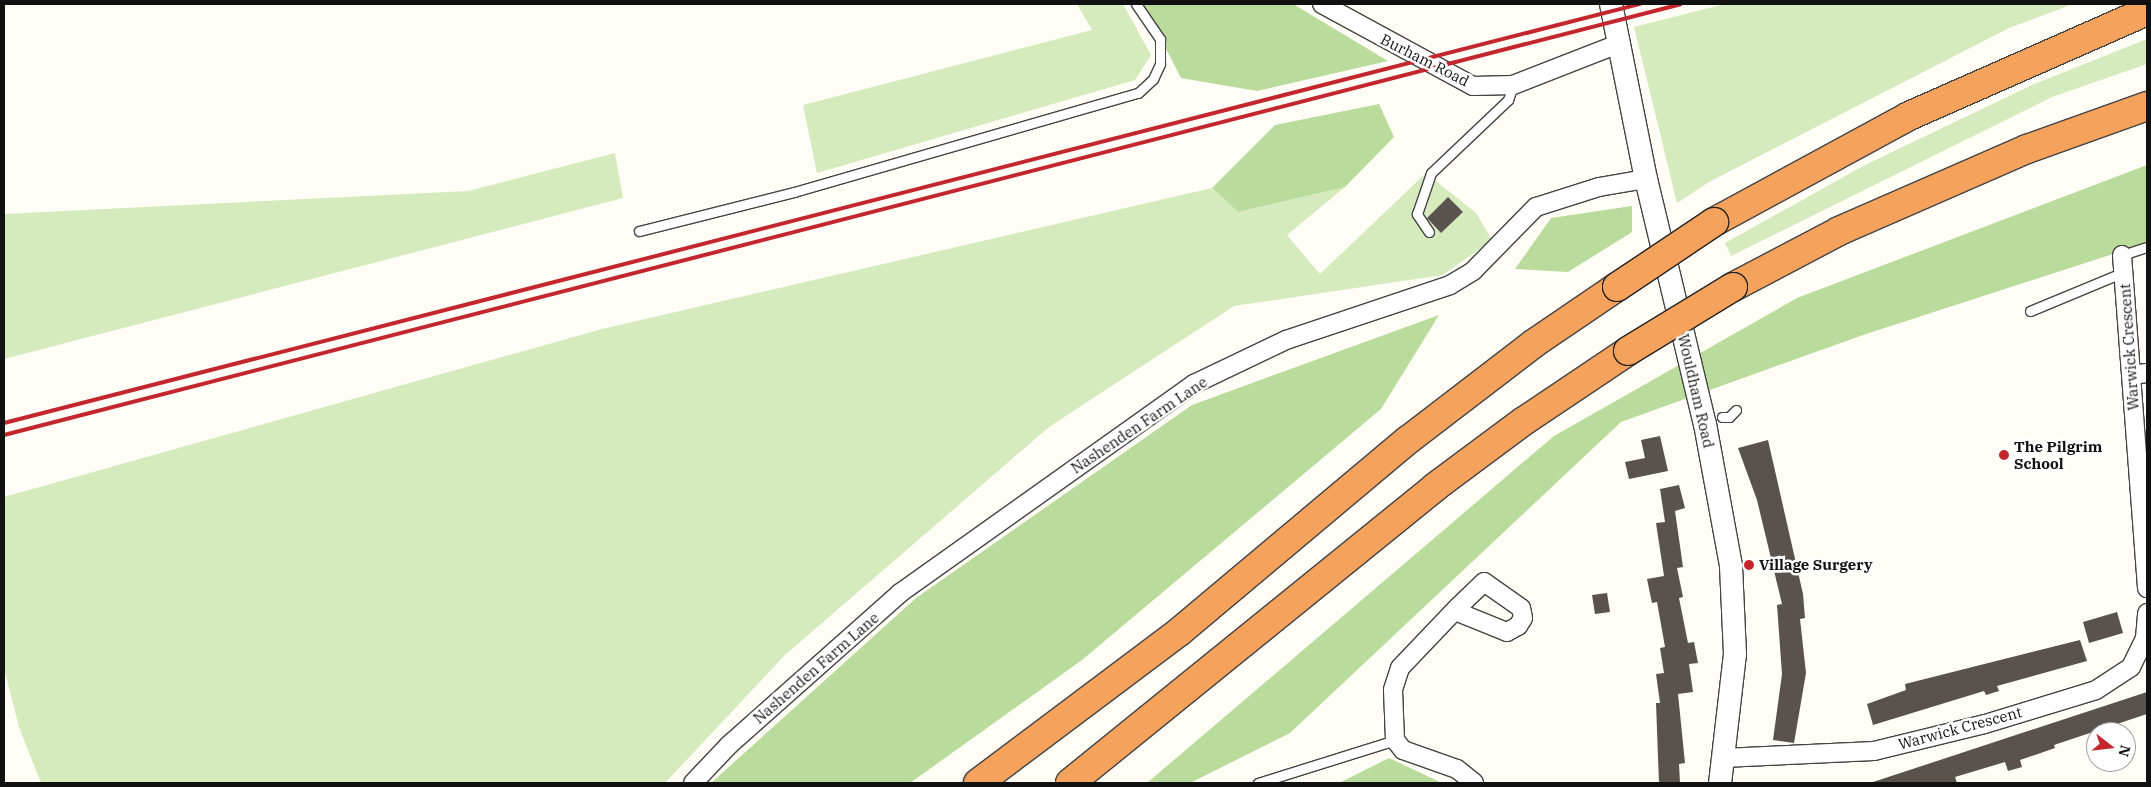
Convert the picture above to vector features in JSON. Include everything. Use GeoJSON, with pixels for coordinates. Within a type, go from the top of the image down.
{"type":"FeatureCollection","features":[{"type":"Feature","properties":{"kind":"highway"},"geometry":{"type":"LineString","coordinates":[[978,783],[1179,632],[1408,440],[1533,344],[1714,222],[1909,116],[2044,54],[2147,11]]}},
{"type":"Feature","properties":{"kind":"highway"},"geometry":{"type":"LineString","coordinates":[[1070,783],[1435,488],[1524,421],[1628,352],[1734,287],[1839,230],[2074,131],[2147,106]]}},
{"type":"Feature","properties":{"kind":"street","name":"Burham Road"},"geometry":{"type":"LineString","coordinates":[[1322,4],[1473,86],[1513,85],[1618,44]]}},
{"type":"Feature","properties":{"kind":"street","name":"Wouldham Road"},"geometry":{"type":"LineString","coordinates":[[1610,4],[1646,179],[1705,424],[1732,566],[1735,654],[1720,783]]}},
{"type":"Feature","properties":{"kind":"street","name":"Nashenden Farm Lane"},"geometry":{"type":"LineString","coordinates":[[693,783],[729,745],[900,593],[1194,384],[1286,340],[1450,285],[1473,272],[1536,207],[1599,187],[1646,179]]}},
{"type":"Feature","properties":{"kind":"street","name":"Warwick Crescent"},"geometry":{"type":"LineString","coordinates":[[2122,255],[2139,374],[2147,588]]}},
{"type":"Feature","properties":{"kind":"street"},"geometry":{"type":"LineString","coordinates":[[1455,610],[1400,668],[1393,690],[1395,740],[1403,750],[1457,769],[1474,783]]}},
{"type":"Feature","properties":{"kind":"street","name":"Warwick Crescent"},"geometry":{"type":"LineString","coordinates":[[1723,758],[1846,755],[1985,724],[2096,690],[2131,667],[2146,638],[2147,612]]}},
{"type":"Feature","properties":{"kind":"lane"},"geometry":{"type":"LineString","coordinates":[[639,231],[794,192],[1138,93],[1152,79],[1160,64],[1160,39],[1136,4]]}},
{"type":"Feature","properties":{"kind":"lane"},"geometry":{"type":"LineString","coordinates":[[1429,232],[1417,214],[1431,172],[1508,100],[1513,85]]}},
{"type":"Feature","properties":{"kind":"lane"},"geometry":{"type":"LineString","coordinates":[[2122,255],[2147,247]]}},
{"type":"Feature","properties":{"kind":"lane"},"geometry":{"type":"LineString","coordinates":[[2030,311],[2124,272]]}},
{"type":"Feature","properties":{"kind":"lane"},"geometry":{"type":"LineString","coordinates":[[1722,417],[1729,416],[1736,410]]}},
{"type":"Feature","properties":{"kind":"lane"},"geometry":{"type":"LineString","coordinates":[[1258,783],[1395,740]]}},
{"type":"Feature","properties":{"kind":"green space"},"geometry":{"type":"Polygon","coordinates":[[[1077,4],[1123,4],[1151,55],[1135,80],[817,173],[803,105],[1092,30],[1077,4]]]}},
{"type":"Feature","properties":{"kind":"green space"},"geometry":{"type":"Polygon","coordinates":[[[1143,4],[1293,4],[1388,61],[1257,91],[1181,78],[1143,4]]]}},
{"type":"Feature","properties":{"kind":"green space"},"geometry":{"type":"Polygon","coordinates":[[[1725,4],[2073,4],[2009,28],[1709,182],[1677,203],[1634,27],[1725,4]]]}},
{"type":"Feature","properties":{"kind":"green space"},"geometry":{"type":"Polygon","coordinates":[[[2147,39],[2147,64],[2052,97],[1731,256],[1725,243],[1865,165],[2032,85],[2147,39]]]}},
{"type":"Feature","properties":{"kind":"green space"},"geometry":{"type":"Polygon","coordinates":[[[1379,104],[1394,137],[1345,187],[1238,212],[1212,188],[1275,125],[1379,104]]]}},
{"type":"Feature","properties":{"kind":"green space"},"geometry":{"type":"Polygon","coordinates":[[[615,153],[623,198],[4,359],[4,214],[468,191],[615,153]]]}},
{"type":"Feature","properties":{"kind":"green space"},"geometry":{"type":"Polygon","coordinates":[[[2147,165],[2147,243],[1863,335],[1621,422],[1290,733],[1190,783],[1147,783],[1554,436],[1797,298],[2147,165]]]}},
{"type":"Feature","properties":{"kind":"green space"},"geometry":{"type":"Polygon","coordinates":[[[1426,173],[1476,213],[1492,240],[1443,275],[1234,306],[1049,427],[785,655],[665,783],[41,783],[19,727],[4,668],[4,497],[602,329],[1212,188],[1238,212],[1345,187],[1287,235],[1320,274],[1426,173]],[[1448,197],[1427,218],[1441,233],[1463,212],[1448,197]]]}},
{"type":"Feature","properties":{"kind":"green space"},"geometry":{"type":"Polygon","coordinates":[[[1632,206],[1632,232],[1568,272],[1515,269],[1551,218],[1632,206]]]}},
{"type":"Feature","properties":{"kind":"green space"},"geometry":{"type":"Polygon","coordinates":[[[1439,315],[1381,409],[1082,660],[910,783],[711,783],[916,598],[1192,405],[1439,315]]]}},
{"type":"Feature","properties":{"kind":"green space"},"geometry":{"type":"Polygon","coordinates":[[[1389,758],[1438,781],[1441,783],[1339,783],[1389,758]]]}},
{"type":"Feature","properties":{"kind":"building"},"geometry":{"type":"Polygon","coordinates":[[[1448,197],[1463,212],[1441,233],[1427,218],[1448,197]]]}},
{"type":"Feature","properties":{"kind":"building"},"geometry":{"type":"Polygon","coordinates":[[[1660,436],[1668,471],[1629,479],[1625,462],[1645,458],[1641,440],[1660,436]]]}},
{"type":"Feature","properties":{"kind":"building"},"geometry":{"type":"Polygon","coordinates":[[[1768,440],[1803,594],[1805,618],[1800,619],[1806,673],[1794,743],[1773,740],[1782,674],[1777,605],[1782,604],[1757,500],[1738,448],[1768,440]]]}},
{"type":"Feature","properties":{"kind":"building"},"geometry":{"type":"Polygon","coordinates":[[[1679,485],[1685,508],[1675,511],[1683,567],[1677,568],[1683,597],[1679,598],[1688,643],[1694,642],[1698,663],[1689,664],[1693,692],[1678,694],[1685,763],[1679,764],[1680,783],[1659,783],[1656,703],[1660,703],[1656,674],[1664,673],[1660,648],[1665,647],[1657,602],[1652,603],[1647,579],[1664,576],[1656,523],[1665,522],[1660,489],[1679,485]]]}},
{"type":"Feature","properties":{"kind":"building"},"geometry":{"type":"Polygon","coordinates":[[[1607,593],[1610,612],[1595,614],[1592,595],[1607,593]]]}},
{"type":"Feature","properties":{"kind":"building"},"geometry":{"type":"Polygon","coordinates":[[[2117,612],[2123,633],[2089,643],[2083,622],[2117,612]]]}},
{"type":"Feature","properties":{"kind":"building"},"geometry":{"type":"Polygon","coordinates":[[[2080,640],[2087,661],[1997,686],[1999,691],[1986,695],[1984,691],[1873,725],[1867,704],[1906,690],[1905,684],[2080,640]]]}},
{"type":"Feature","properties":{"kind":"building"},"geometry":{"type":"Polygon","coordinates":[[[2147,692],[2147,714],[2123,722],[2086,722],[2086,734],[2054,745],[2055,748],[2020,760],[2022,767],[2008,771],[2005,762],[1955,777],[1957,783],[1870,783],[2147,692]]]}},
{"type":"Feature","properties":{"kind":"railway"},"geometry":{"type":"LineString","coordinates":[[4,423],[1640,4]]}},
{"type":"Feature","properties":{"kind":"railway"},"geometry":{"type":"LineString","coordinates":[[4,435],[1681,4]]}},
{"type":"Feature","properties":{"kind":"place","name":"The Pilgrim School"},"geometry":{"type":"Point","coordinates":[2004,455]}},
{"type":"Feature","properties":{"kind":"place","name":"Village Surgery"},"geometry":{"type":"Point","coordinates":[1749,565]}}]}
